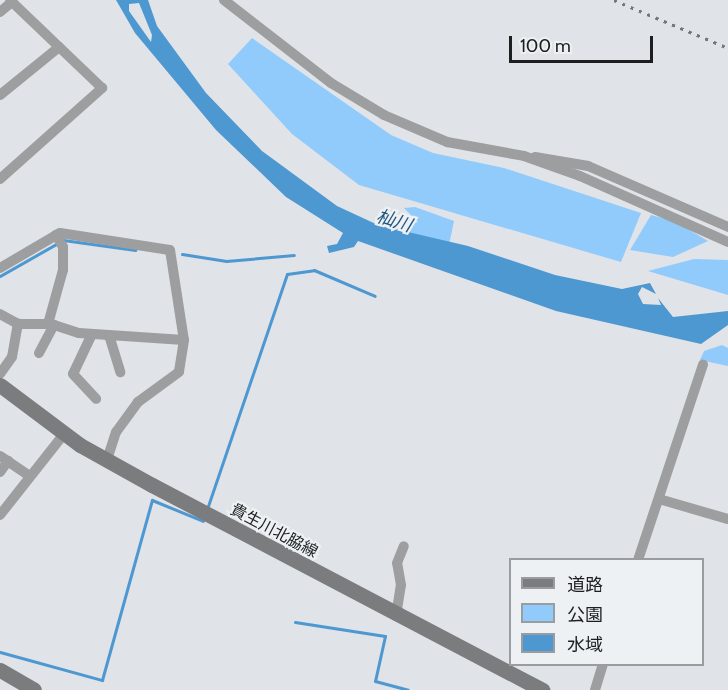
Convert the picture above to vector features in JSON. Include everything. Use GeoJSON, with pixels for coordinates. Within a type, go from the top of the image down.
{"type":"FeatureCollection","features":[{"type":"Feature","properties":{"kind":"main road","name":"貴生川北脇線"},"geometry":{"type":"LineString","coordinates":[[0,386],[64,434],[107,460],[396,616],[543,690]]}},
{"type":"Feature","properties":{"kind":"main road"},"geometry":{"type":"LineString","coordinates":[[0,670],[34,690]]}},
{"type":"Feature","properties":{"kind":"street"},"geometry":{"type":"LineString","coordinates":[[224,0],[331,83],[384,116],[447,142],[588,166],[728,226]]}},
{"type":"Feature","properties":{"kind":"street"},"geometry":{"type":"LineString","coordinates":[[0,12],[11,1],[102,87],[0,179]]}},
{"type":"Feature","properties":{"kind":"street"},"geometry":{"type":"LineString","coordinates":[[0,95],[59,47]]}},
{"type":"Feature","properties":{"kind":"street"},"geometry":{"type":"LineString","coordinates":[[524,156],[728,242]]}},
{"type":"Feature","properties":{"kind":"street"},"geometry":{"type":"LineString","coordinates":[[39,352],[51,325],[63,270],[63,247],[56,235]]}},
{"type":"Feature","properties":{"kind":"street"},"geometry":{"type":"LineString","coordinates":[[0,268],[56,235],[165,245],[176,266],[184,340],[179,372],[138,402],[116,432],[107,460]]}},
{"type":"Feature","properties":{"kind":"street"},"geometry":{"type":"LineString","coordinates":[[0,314],[18,324],[51,325],[92,334],[184,340]]}},
{"type":"Feature","properties":{"kind":"street"},"geometry":{"type":"LineString","coordinates":[[0,374],[12,357],[18,324]]}},
{"type":"Feature","properties":{"kind":"street"},"geometry":{"type":"LineString","coordinates":[[92,334],[73,374],[96,399]]}},
{"type":"Feature","properties":{"kind":"street"},"geometry":{"type":"LineString","coordinates":[[109,335],[120,372]]}},
{"type":"Feature","properties":{"kind":"street"},"geometry":{"type":"LineString","coordinates":[[639,558],[703,365]]}},
{"type":"Feature","properties":{"kind":"street"},"geometry":{"type":"LineString","coordinates":[[0,515],[28,475],[64,434]]}},
{"type":"Feature","properties":{"kind":"street"},"geometry":{"type":"LineString","coordinates":[[0,472],[4,458],[28,475]]}},
{"type":"Feature","properties":{"kind":"street"},"geometry":{"type":"LineString","coordinates":[[659,500],[728,519]]}},
{"type":"Feature","properties":{"kind":"street"},"geometry":{"type":"LineString","coordinates":[[396,616],[402,585],[397,563],[404,546]]}},
{"type":"Feature","properties":{"kind":"street"},"geometry":{"type":"LineString","coordinates":[[595,690],[602,666]]}},
{"type":"Feature","properties":{"kind":"green space"},"geometry":{"type":"Polygon","coordinates":[[[252,38],[391,135],[433,153],[504,168],[641,213],[621,262],[359,185],[292,134],[228,64],[252,38]]]}},
{"type":"Feature","properties":{"kind":"green space"},"geometry":{"type":"Polygon","coordinates":[[[415,207],[454,221],[449,245],[396,229],[418,222],[404,208],[415,207]]]}},
{"type":"Feature","properties":{"kind":"green space"},"geometry":{"type":"Polygon","coordinates":[[[651,215],[674,221],[708,241],[673,257],[630,250],[651,215]]]}},
{"type":"Feature","properties":{"kind":"green space"},"geometry":{"type":"Polygon","coordinates":[[[694,259],[728,260],[728,295],[648,271],[694,259]]]}},
{"type":"Feature","properties":{"kind":"green space"},"geometry":{"type":"Polygon","coordinates":[[[722,345],[728,348],[728,366],[700,360],[704,351],[722,345]]]}},
{"type":"Feature","properties":{"kind":"water"},"geometry":{"type":"Polygon","coordinates":[[[116,0],[148,0],[157,26],[206,93],[262,151],[337,206],[378,225],[468,246],[555,275],[622,289],[650,283],[656,294],[642,287],[638,294],[643,304],[661,305],[658,298],[673,317],[728,311],[728,325],[701,344],[556,311],[358,241],[354,247],[329,253],[327,246],[337,244],[343,233],[286,197],[216,130],[135,33],[116,0]],[[139,3],[129,4],[129,11],[151,42],[152,35],[139,3]]]}},
{"type":"Feature","properties":{"kind":"waterway"},"geometry":{"type":"LineString","coordinates":[[0,276],[63,240],[135,250]]}},
{"type":"Feature","properties":{"kind":"waterway"},"geometry":{"type":"LineString","coordinates":[[182,254],[226,261],[294,255]]}},
{"type":"Feature","properties":{"kind":"waterway"},"geometry":{"type":"LineString","coordinates":[[208,506],[287,274],[314,270],[375,296]]}},
{"type":"Feature","properties":{"kind":"waterway"},"geometry":{"type":"LineString","coordinates":[[0,652],[102,680],[152,500],[203,521]]}},
{"type":"Feature","properties":{"kind":"waterway"},"geometry":{"type":"LineString","coordinates":[[295,622],[385,636],[375,681],[408,690]]}},
{"type":"Feature","properties":{"kind":"railway"},"geometry":{"type":"LineString","coordinates":[[614,0],[728,48]]}},
{"type":"Feature","properties":{"kind":"water label","name":"杣川"},"geometry":{"type":"Point","coordinates":[394,221]}}]}
